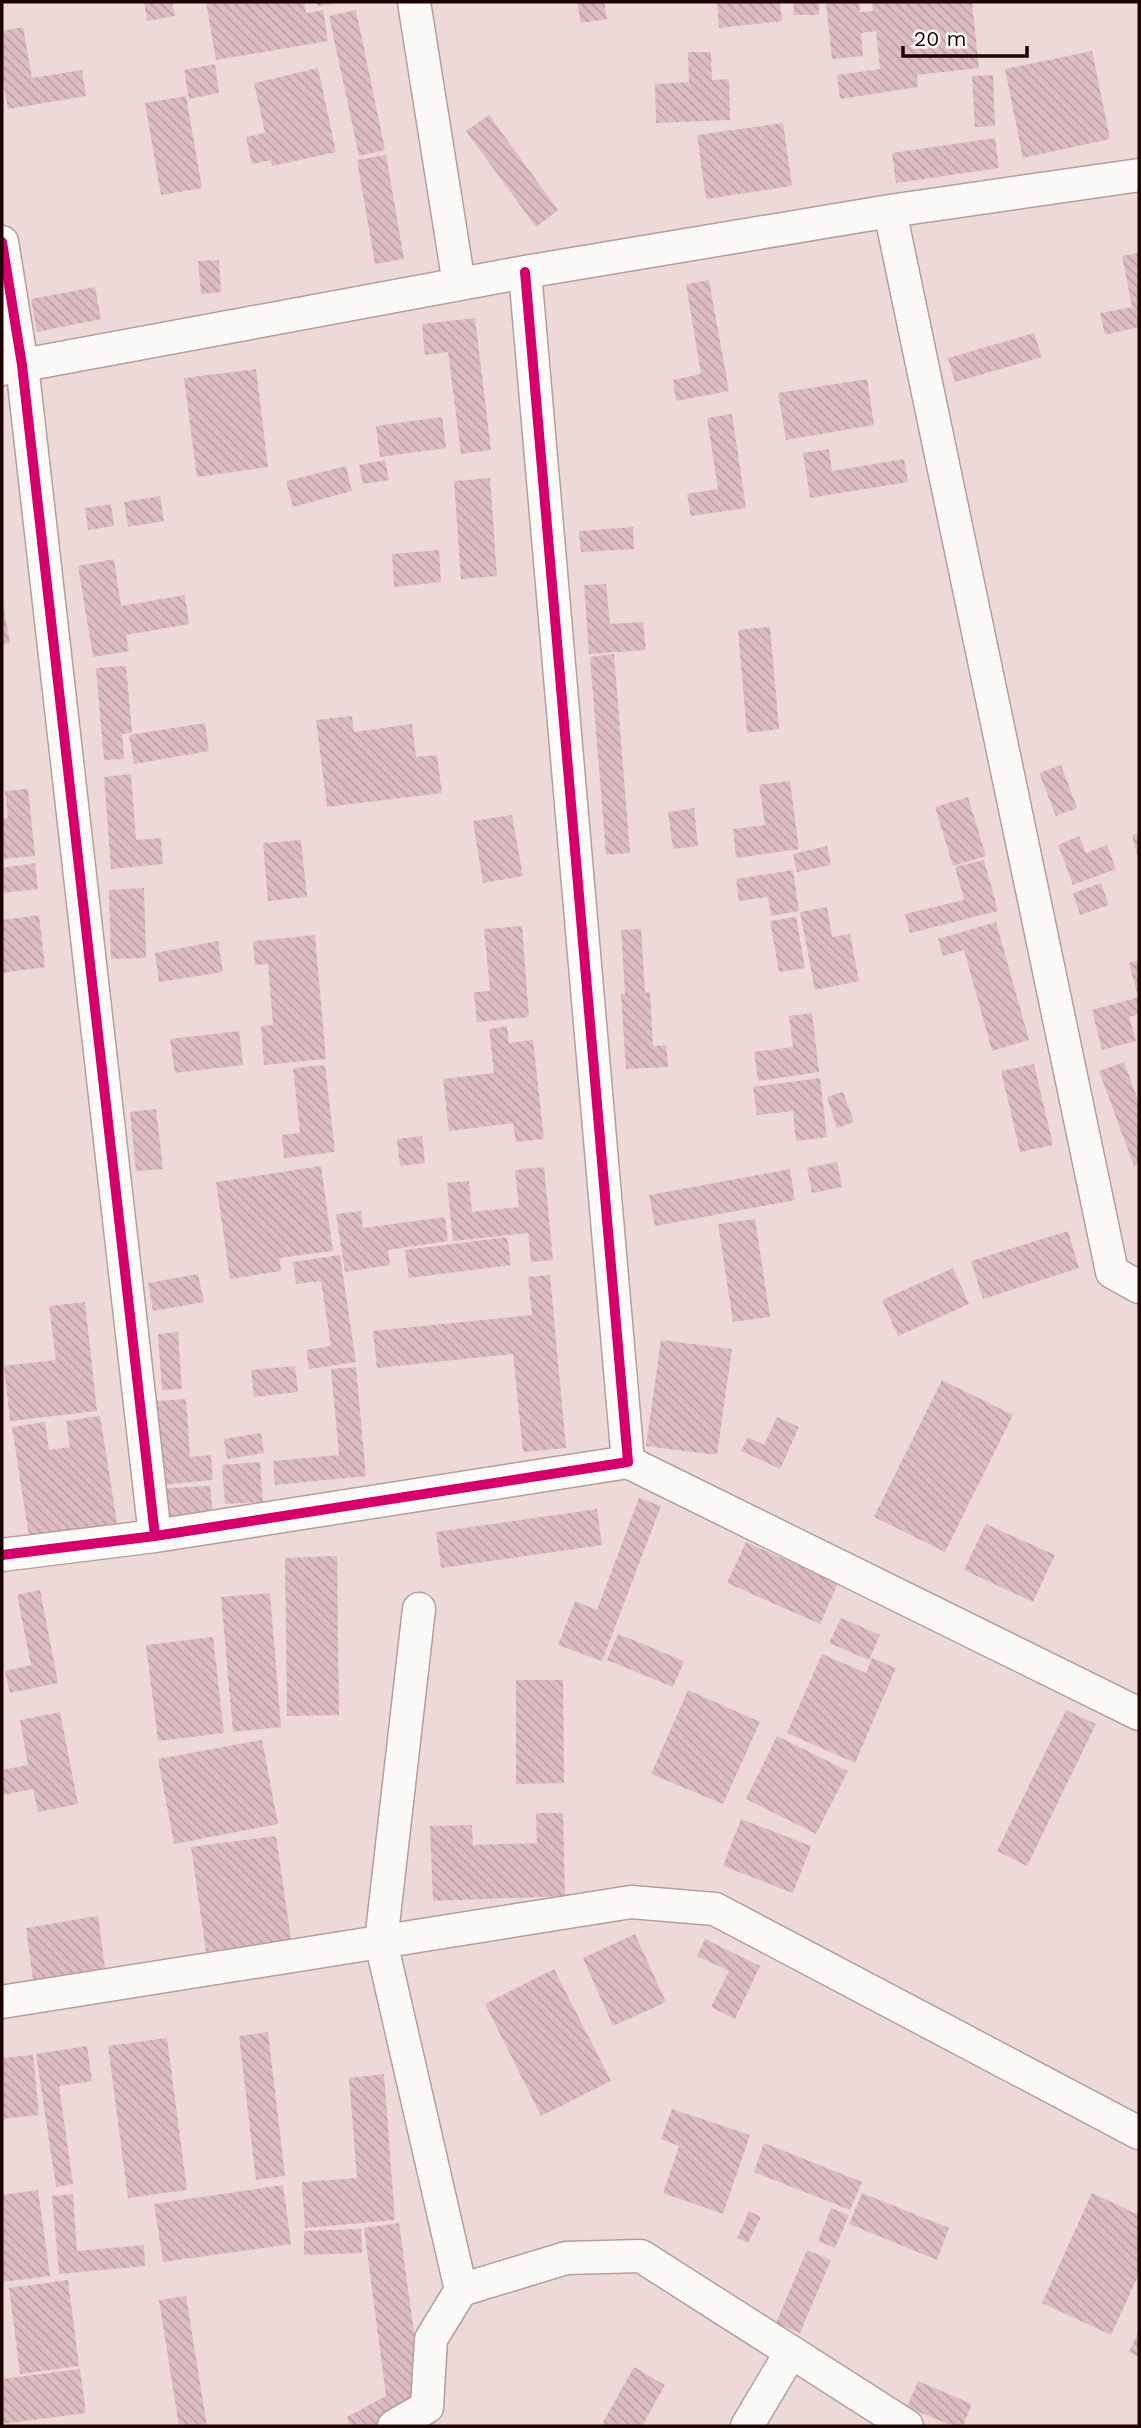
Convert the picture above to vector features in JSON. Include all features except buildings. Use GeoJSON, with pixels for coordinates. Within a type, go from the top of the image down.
{"type":"FeatureCollection","features":[{"type":"Feature","properties":{"kind":"street"},"geometry":{"type":"LineString","coordinates":[[414,2],[459,284]]}},
{"type":"Feature","properties":{"kind":"street"},"geometry":{"type":"LineString","coordinates":[[12,367],[525,272],[890,211],[1139,175]]}},
{"type":"Feature","properties":{"kind":"street"},"geometry":{"type":"LineString","coordinates":[[890,211],[1112,1272],[1139,1287]]}},
{"type":"Feature","properties":{"kind":"street"},"geometry":{"type":"LineString","coordinates":[[2,242],[12,367],[155,1536]]}},
{"type":"Feature","properties":{"kind":"street"},"geometry":{"type":"LineString","coordinates":[[525,272],[628,1462]]}},
{"type":"Feature","properties":{"kind":"street"},"geometry":{"type":"LineString","coordinates":[[2,1555],[155,1536],[628,1462],[1139,1714]]}},
{"type":"Feature","properties":{"kind":"street"},"geometry":{"type":"LineString","coordinates":[[419,1609],[381,1942],[461,2290]]}},
{"type":"Feature","properties":{"kind":"street"},"geometry":{"type":"LineString","coordinates":[[2,2002],[631,1902],[715,1909],[1139,2133]]}},
{"type":"Feature","properties":{"kind":"street"},"geometry":{"type":"LineString","coordinates":[[394,2426],[427,2407],[431,2339],[461,2290],[566,2258],[641,2256],[907,2426]]}},
{"type":"Feature","properties":{"kind":"street"},"geometry":{"type":"LineString","coordinates":[[747,2426],[791,2352]]}},
{"type":"Feature","properties":{"kind":"cycle path"},"geometry":{"type":"LineString","coordinates":[[2,242],[22,365],[155,1536]]}},
{"type":"Feature","properties":{"kind":"cycle path"},"geometry":{"type":"LineString","coordinates":[[2,1555],[155,1536],[628,1462],[525,272]]}}]}
